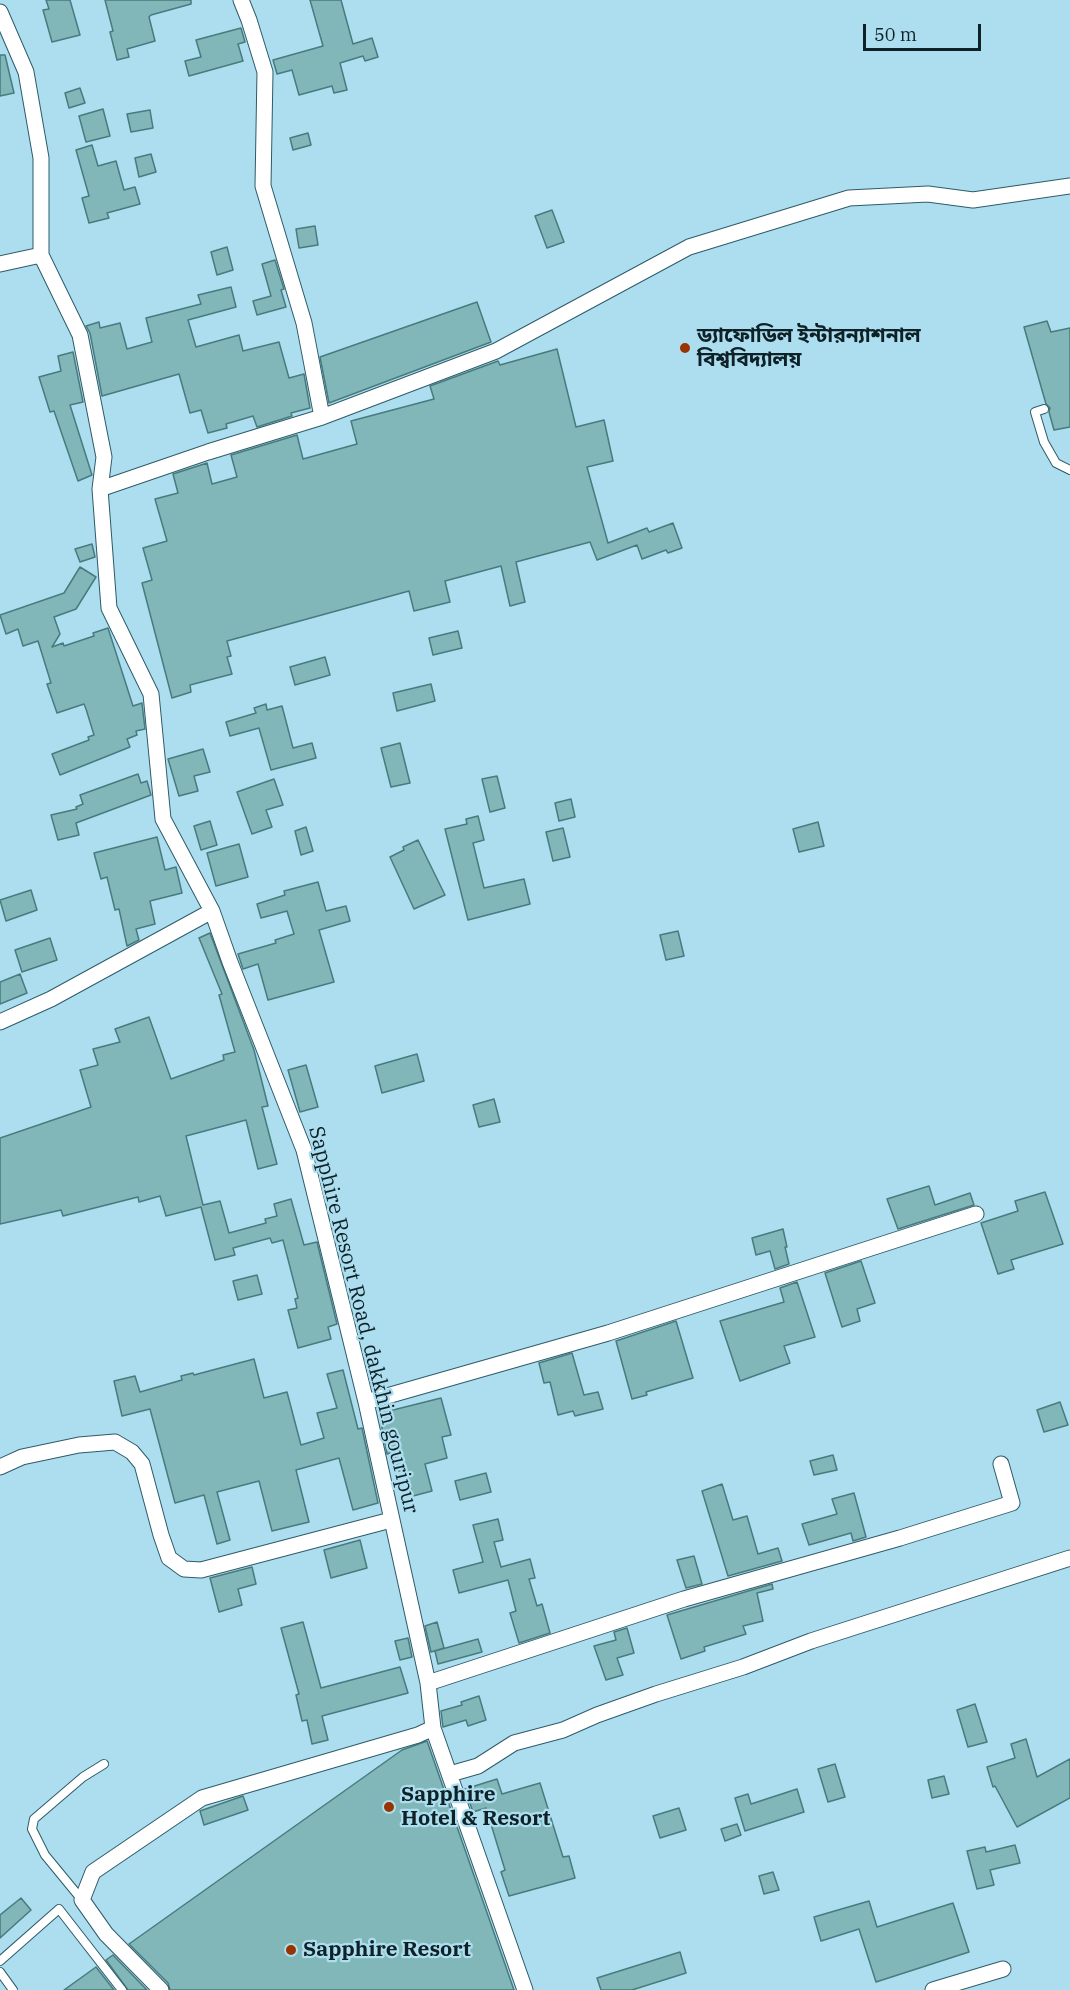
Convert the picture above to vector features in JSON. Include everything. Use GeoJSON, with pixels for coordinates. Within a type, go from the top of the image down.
{"type":"FeatureCollection","features":[{"type":"Feature","properties":{"kind":"street"},"geometry":{"type":"LineString","coordinates":[[241,0],[265,72],[263,186],[304,323],[322,417]]}},
{"type":"Feature","properties":{"kind":"street","name":"Sapphire Resort Road, dakkhin gouripur"},"geometry":{"type":"LineString","coordinates":[[0,12],[27,72],[40,158],[40,255],[80,335],[104,457],[100,489],[109,608],[151,694],[163,819],[212,911],[304,1150],[366,1402],[428,1683],[433,1728],[525,1990]]}},
{"type":"Feature","properties":{"kind":"street"},"geometry":{"type":"LineString","coordinates":[[100,489],[208,452],[322,417],[496,351],[689,247],[849,198],[928,194],[973,200],[1070,186]]}},
{"type":"Feature","properties":{"kind":"street"},"geometry":{"type":"LineString","coordinates":[[0,264],[40,255]]}},
{"type":"Feature","properties":{"kind":"street"},"geometry":{"type":"LineString","coordinates":[[0,1022],[51,999],[212,911]]}},
{"type":"Feature","properties":{"kind":"street"},"geometry":{"type":"LineString","coordinates":[[366,1402],[608,1333],[976,1214]]}},
{"type":"Feature","properties":{"kind":"street"},"geometry":{"type":"LineString","coordinates":[[0,1467],[22,1458],[79,1445],[115,1442],[132,1452],[142,1464],[161,1535],[170,1558],[184,1569],[201,1570],[391,1520]]}},
{"type":"Feature","properties":{"kind":"street"},"geometry":{"type":"LineString","coordinates":[[428,1683],[684,1599],[900,1538],[1012,1503],[1001,1464]]}},
{"type":"Feature","properties":{"kind":"street"},"geometry":{"type":"LineString","coordinates":[[450,1774],[478,1766],[513,1743],[563,1730],[597,1715],[743,1667],[811,1641],[1070,1558]]}},
{"type":"Feature","properties":{"kind":"street"},"geometry":{"type":"LineString","coordinates":[[161,1990],[106,1934],[82,1900],[93,1872],[202,1798],[418,1735],[433,1728]]}},
{"type":"Feature","properties":{"kind":"street"},"geometry":{"type":"LineString","coordinates":[[933,1990],[1003,1969]]}},
{"type":"Feature","properties":{"kind":"lane"},"geometry":{"type":"LineString","coordinates":[[1044,410],[1035,412],[1044,442],[1056,463],[1070,470]]}},
{"type":"Feature","properties":{"kind":"lane"},"geometry":{"type":"LineString","coordinates":[[82,1900],[45,1855],[32,1829],[34,1819],[83,1777],[104,1764]]}},
{"type":"Feature","properties":{"kind":"lane"},"geometry":{"type":"LineString","coordinates":[[0,1961],[58,1909],[122,1990]]}},
{"type":"Feature","properties":{"kind":"lane"},"geometry":{"type":"LineString","coordinates":[[0,1972],[13,1990]]}},
{"type":"Feature","properties":{"kind":"building"},"geometry":{"type":"Polygon","coordinates":[[[46,0],[70,0],[80,35],[52,42],[43,10],[49,9],[46,0]]]}},
{"type":"Feature","properties":{"kind":"building"},"geometry":{"type":"Polygon","coordinates":[[[105,0],[191,0],[191,4],[151,15],[149,17],[155,41],[127,49],[129,57],[117,60],[105,0]]]}},
{"type":"Feature","properties":{"kind":"building"},"geometry":{"type":"Polygon","coordinates":[[[310,0],[341,0],[353,44],[372,38],[378,57],[365,61],[363,56],[340,63],[347,90],[334,93],[332,86],[299,95],[292,70],[277,74],[273,60],[323,46],[310,0]]]}},
{"type":"Feature","properties":{"kind":"building"},"geometry":{"type":"Polygon","coordinates":[[[241,28],[245,42],[238,44],[243,61],[189,76],[185,61],[201,57],[196,40],[241,28]]]}},
{"type":"Feature","properties":{"kind":"building"},"geometry":{"type":"Polygon","coordinates":[[[0,55],[5,55],[14,93],[0,96],[0,55]]]}},
{"type":"Feature","properties":{"kind":"building"},"geometry":{"type":"Polygon","coordinates":[[[80,88],[85,103],[69,108],[65,93],[80,88]]]}},
{"type":"Feature","properties":{"kind":"building"},"geometry":{"type":"Polygon","coordinates":[[[103,109],[110,136],[86,142],[79,116],[103,109]]]}},
{"type":"Feature","properties":{"kind":"building"},"geometry":{"type":"Polygon","coordinates":[[[150,110],[153,128],[131,132],[127,114],[150,110]]]}},
{"type":"Feature","properties":{"kind":"building"},"geometry":{"type":"Polygon","coordinates":[[[308,133],[311,145],[293,150],[290,138],[308,133]]]}},
{"type":"Feature","properties":{"kind":"building"},"geometry":{"type":"Polygon","coordinates":[[[92,145],[98,166],[116,161],[124,190],[135,187],[140,204],[107,213],[109,218],[89,223],[82,198],[89,196],[76,150],[92,145]]]}},
{"type":"Feature","properties":{"kind":"building"},"geometry":{"type":"Polygon","coordinates":[[[151,154],[156,172],[139,177],[135,158],[151,154]]]}},
{"type":"Feature","properties":{"kind":"building"},"geometry":{"type":"Polygon","coordinates":[[[552,210],[564,242],[547,248],[535,216],[552,210]]]}},
{"type":"Feature","properties":{"kind":"building"},"geometry":{"type":"Polygon","coordinates":[[[315,226],[318,245],[299,248],[296,229],[315,226]]]}},
{"type":"Feature","properties":{"kind":"building"},"geometry":{"type":"Polygon","coordinates":[[[227,247],[233,270],[217,275],[211,252],[227,247]]]}},
{"type":"Feature","properties":{"kind":"building"},"geometry":{"type":"Polygon","coordinates":[[[275,260],[284,289],[281,290],[286,307],[257,315],[253,301],[271,296],[262,264],[275,260]]]}},
{"type":"Feature","properties":{"kind":"building"},"geometry":{"type":"Polygon","coordinates":[[[231,287],[236,307],[188,320],[196,347],[239,335],[243,351],[279,342],[289,378],[304,374],[310,408],[257,427],[253,416],[226,424],[227,428],[208,433],[201,410],[190,413],[179,374],[102,396],[90,333],[86,326],[99,322],[100,328],[120,323],[127,349],[152,342],[146,318],[201,304],[198,295],[231,287]]]}},
{"type":"Feature","properties":{"kind":"building"},"geometry":{"type":"Polygon","coordinates":[[[477,302],[491,342],[329,403],[320,357],[477,302]]]}},
{"type":"Feature","properties":{"kind":"building"},"geometry":{"type":"Polygon","coordinates":[[[1047,321],[1051,332],[1070,328],[1070,427],[1054,430],[1050,408],[1046,404],[1024,327],[1047,321]]]}},
{"type":"Feature","properties":{"kind":"building"},"geometry":{"type":"Polygon","coordinates":[[[557,349],[576,427],[604,420],[613,461],[587,467],[608,543],[647,528],[649,532],[673,523],[682,548],[668,553],[666,550],[642,559],[637,545],[597,560],[590,542],[516,562],[525,602],[510,606],[501,566],[445,581],[450,602],[414,611],[409,591],[227,641],[231,656],[227,657],[232,674],[190,685],[191,692],[172,698],[142,583],[152,580],[143,548],[167,541],[155,499],[178,493],[173,474],[207,463],[212,484],[237,477],[231,455],[297,435],[303,459],[357,444],[351,421],[434,399],[430,386],[498,361],[500,365],[557,349]]]}},
{"type":"Feature","properties":{"kind":"building"},"geometry":{"type":"Polygon","coordinates":[[[73,352],[83,402],[70,405],[92,475],[78,481],[54,411],[50,412],[39,377],[61,371],[58,356],[73,352]]]}},
{"type":"Feature","properties":{"kind":"building"},"geometry":{"type":"Polygon","coordinates":[[[92,544],[95,557],[80,562],[75,549],[92,544]]]}},
{"type":"Feature","properties":{"kind":"building"},"geometry":{"type":"Polygon","coordinates":[[[80,567],[96,577],[76,609],[54,617],[60,634],[52,647],[63,643],[64,646],[94,636],[93,633],[108,628],[133,706],[142,703],[145,729],[136,731],[137,735],[127,739],[130,747],[60,775],[52,754],[89,740],[88,737],[94,735],[86,709],[84,704],[57,713],[47,684],[51,683],[38,641],[23,646],[18,629],[6,634],[0,615],[64,593],[80,567]]]}},
{"type":"Feature","properties":{"kind":"building"},"geometry":{"type":"Polygon","coordinates":[[[458,631],[462,648],[433,655],[429,638],[458,631]]]}},
{"type":"Feature","properties":{"kind":"building"},"geometry":{"type":"Polygon","coordinates":[[[325,657],[330,675],[295,685],[290,667],[325,657]]]}},
{"type":"Feature","properties":{"kind":"building"},"geometry":{"type":"Polygon","coordinates":[[[431,684],[435,701],[397,711],[393,693],[431,684]]]}},
{"type":"Feature","properties":{"kind":"building"},"geometry":{"type":"Polygon","coordinates":[[[266,704],[267,710],[282,706],[293,748],[312,743],[316,758],[271,770],[259,728],[230,736],[226,722],[256,713],[254,708],[266,704]]]}},
{"type":"Feature","properties":{"kind":"building"},"geometry":{"type":"Polygon","coordinates":[[[400,743],[410,783],[391,787],[381,748],[400,743]]]}},
{"type":"Feature","properties":{"kind":"building"},"geometry":{"type":"Polygon","coordinates":[[[203,749],[210,772],[194,776],[198,791],[179,796],[168,759],[203,749]]]}},
{"type":"Feature","properties":{"kind":"building"},"geometry":{"type":"Polygon","coordinates":[[[138,774],[141,783],[147,781],[151,795],[76,823],[79,835],[58,840],[51,815],[77,809],[76,807],[83,804],[80,795],[138,774]]]}},
{"type":"Feature","properties":{"kind":"building"},"geometry":{"type":"Polygon","coordinates":[[[497,776],[505,808],[490,812],[482,779],[497,776]]]}},
{"type":"Feature","properties":{"kind":"building"},"geometry":{"type":"Polygon","coordinates":[[[274,779],[283,805],[266,810],[272,827],[252,834],[237,792],[274,779]]]}},
{"type":"Feature","properties":{"kind":"building"},"geometry":{"type":"Polygon","coordinates":[[[571,799],[575,817],[559,821],[555,803],[571,799]]]}},
{"type":"Feature","properties":{"kind":"building"},"geometry":{"type":"Polygon","coordinates":[[[478,816],[484,840],[473,843],[484,888],[524,879],[530,904],[468,920],[445,829],[467,824],[466,819],[478,816]]]}},
{"type":"Feature","properties":{"kind":"building"},"geometry":{"type":"Polygon","coordinates":[[[210,821],[217,845],[201,850],[194,826],[210,821]]]}},
{"type":"Feature","properties":{"kind":"building"},"geometry":{"type":"Polygon","coordinates":[[[818,822],[824,846],[799,852],[793,829],[818,822]]]}},
{"type":"Feature","properties":{"kind":"building"},"geometry":{"type":"Polygon","coordinates":[[[306,827],[313,851],[301,855],[295,831],[306,827]]]}},
{"type":"Feature","properties":{"kind":"building"},"geometry":{"type":"Polygon","coordinates":[[[563,828],[570,857],[553,861],[546,832],[563,828]]]}},
{"type":"Feature","properties":{"kind":"building"},"geometry":{"type":"Polygon","coordinates":[[[157,837],[165,870],[176,867],[182,893],[150,901],[155,924],[136,929],[139,940],[127,946],[119,909],[115,910],[107,877],[101,879],[94,853],[157,837]]]}},
{"type":"Feature","properties":{"kind":"building"},"geometry":{"type":"Polygon","coordinates":[[[418,840],[445,895],[414,909],[390,857],[404,850],[403,847],[418,840]]]}},
{"type":"Feature","properties":{"kind":"building"},"geometry":{"type":"Polygon","coordinates":[[[239,844],[248,877],[216,886],[207,853],[239,844]]]}},
{"type":"Feature","properties":{"kind":"building"},"geometry":{"type":"Polygon","coordinates":[[[318,882],[326,911],[346,906],[350,921],[319,930],[334,982],[268,1000],[258,964],[243,969],[238,954],[276,943],[275,940],[294,934],[287,911],[261,918],[257,904],[285,895],[284,891],[318,882]]]}},
{"type":"Feature","properties":{"kind":"building"},"geometry":{"type":"Polygon","coordinates":[[[31,890],[37,910],[6,921],[0,900],[31,890]]]}},
{"type":"Feature","properties":{"kind":"building"},"geometry":{"type":"Polygon","coordinates":[[[678,931],[684,956],[666,960],[660,935],[678,931]]]}},
{"type":"Feature","properties":{"kind":"building"},"geometry":{"type":"Polygon","coordinates":[[[210,933],[254,1050],[268,1106],[262,1107],[277,1164],[258,1169],[246,1120],[186,1136],[203,1205],[220,1201],[229,1233],[266,1223],[265,1219],[277,1216],[274,1204],[291,1199],[304,1245],[317,1242],[337,1324],[328,1327],[331,1339],[298,1348],[288,1310],[297,1308],[295,1299],[298,1298],[283,1240],[272,1243],[270,1238],[233,1248],[235,1255],[215,1260],[201,1207],[166,1216],[160,1196],[139,1202],[138,1197],[63,1216],[61,1210],[0,1224],[0,1138],[91,1107],[80,1070],[98,1065],[93,1049],[120,1042],[115,1029],[149,1017],[171,1079],[224,1060],[223,1055],[235,1052],[219,995],[222,994],[199,938],[210,933]]]}},
{"type":"Feature","properties":{"kind":"building"},"geometry":{"type":"Polygon","coordinates":[[[50,938],[57,960],[22,972],[15,950],[50,938]]]}},
{"type":"Feature","properties":{"kind":"building"},"geometry":{"type":"Polygon","coordinates":[[[20,974],[27,993],[0,1004],[0,982],[20,974]]]}},
{"type":"Feature","properties":{"kind":"building"},"geometry":{"type":"Polygon","coordinates":[[[417,1054],[424,1081],[382,1093],[375,1066],[417,1054]]]}},
{"type":"Feature","properties":{"kind":"building"},"geometry":{"type":"Polygon","coordinates":[[[306,1065],[318,1107],[300,1112],[288,1070],[306,1065]]]}},
{"type":"Feature","properties":{"kind":"building"},"geometry":{"type":"Polygon","coordinates":[[[494,1099],[500,1122],[479,1127],[473,1105],[494,1099]]]}},
{"type":"Feature","properties":{"kind":"building"},"geometry":{"type":"Polygon","coordinates":[[[929,1186],[935,1205],[970,1193],[974,1205],[898,1229],[887,1199],[929,1186]]]}},
{"type":"Feature","properties":{"kind":"building"},"geometry":{"type":"Polygon","coordinates":[[[1045,1192],[1063,1244],[1011,1260],[1014,1269],[998,1274],[981,1223],[1018,1211],[1015,1201],[1045,1192]]]}},
{"type":"Feature","properties":{"kind":"building"},"geometry":{"type":"Polygon","coordinates":[[[783,1229],[789,1264],[775,1269],[770,1251],[756,1255],[752,1238],[783,1229]]]}},
{"type":"Feature","properties":{"kind":"building"},"geometry":{"type":"Polygon","coordinates":[[[861,1261],[875,1303],[857,1309],[860,1321],[842,1327],[825,1273],[861,1261]]]}},
{"type":"Feature","properties":{"kind":"building"},"geometry":{"type":"Polygon","coordinates":[[[257,1275],[262,1294],[238,1300],[233,1281],[257,1275]]]}},
{"type":"Feature","properties":{"kind":"building"},"geometry":{"type":"Polygon","coordinates":[[[797,1282],[815,1337],[784,1346],[790,1363],[740,1381],[720,1321],[784,1302],[780,1288],[797,1282]]]}},
{"type":"Feature","properties":{"kind":"building"},"geometry":{"type":"Polygon","coordinates":[[[676,1321],[693,1378],[646,1392],[647,1395],[632,1399],[616,1341],[676,1321]]]}},
{"type":"Feature","properties":{"kind":"building"},"geometry":{"type":"Polygon","coordinates":[[[572,1353],[584,1395],[598,1392],[603,1409],[575,1416],[573,1411],[558,1415],[550,1382],[544,1383],[539,1363],[572,1353]]]}},
{"type":"Feature","properties":{"kind":"building"},"geometry":{"type":"Polygon","coordinates":[[[254,1359],[264,1398],[287,1392],[301,1445],[324,1438],[317,1413],[337,1408],[327,1374],[343,1370],[358,1429],[362,1428],[378,1503],[353,1510],[339,1458],[296,1470],[309,1522],[272,1531],[259,1481],[217,1492],[230,1540],[217,1544],[204,1495],[175,1503],[150,1409],[122,1416],[114,1381],[135,1376],[140,1392],[182,1380],[181,1376],[193,1373],[194,1375],[254,1359]]]}},
{"type":"Feature","properties":{"kind":"building"},"geometry":{"type":"Polygon","coordinates":[[[441,1398],[451,1435],[442,1437],[447,1458],[425,1464],[432,1491],[413,1496],[406,1469],[399,1471],[394,1452],[387,1454],[381,1413],[441,1398]]]}},
{"type":"Feature","properties":{"kind":"building"},"geometry":{"type":"Polygon","coordinates":[[[1060,1402],[1068,1425],[1044,1432],[1037,1410],[1060,1402]]]}},
{"type":"Feature","properties":{"kind":"building"},"geometry":{"type":"Polygon","coordinates":[[[833,1455],[837,1470],[814,1475],[810,1461],[833,1455]]]}},
{"type":"Feature","properties":{"kind":"building"},"geometry":{"type":"Polygon","coordinates":[[[486,1473],[491,1492],[460,1500],[455,1481],[486,1473]]]}},
{"type":"Feature","properties":{"kind":"building"},"geometry":{"type":"Polygon","coordinates":[[[722,1484],[733,1520],[747,1516],[758,1554],[778,1548],[782,1561],[728,1576],[702,1491],[722,1484]]]}},
{"type":"Feature","properties":{"kind":"building"},"geometry":{"type":"Polygon","coordinates":[[[854,1493],[866,1537],[853,1541],[851,1533],[809,1545],[802,1524],[837,1514],[832,1499],[854,1493]]]}},
{"type":"Feature","properties":{"kind":"building"},"geometry":{"type":"Polygon","coordinates":[[[498,1519],[503,1540],[494,1542],[501,1567],[530,1559],[535,1578],[529,1579],[537,1606],[542,1604],[550,1633],[519,1643],[510,1613],[516,1611],[508,1580],[459,1593],[453,1570],[483,1562],[473,1525],[498,1519]]]}},
{"type":"Feature","properties":{"kind":"building"},"geometry":{"type":"Polygon","coordinates":[[[360,1540],[367,1568],[331,1578],[324,1550],[360,1540]]]}},
{"type":"Feature","properties":{"kind":"building"},"geometry":{"type":"Polygon","coordinates":[[[694,1556],[702,1584],[686,1588],[677,1560],[694,1556]]]}},
{"type":"Feature","properties":{"kind":"building"},"geometry":{"type":"Polygon","coordinates":[[[252,1567],[256,1584],[238,1589],[242,1605],[219,1612],[210,1578],[252,1567]]]}},
{"type":"Feature","properties":{"kind":"building"},"geometry":{"type":"Polygon","coordinates":[[[772,1584],[773,1589],[757,1593],[763,1621],[743,1626],[746,1634],[704,1647],[705,1651],[681,1659],[667,1615],[772,1584]]]}},
{"type":"Feature","properties":{"kind":"building"},"geometry":{"type":"Polygon","coordinates":[[[303,1622],[321,1688],[400,1667],[408,1693],[322,1716],[328,1740],[312,1744],[307,1720],[302,1721],[296,1695],[299,1694],[281,1628],[303,1622]]]}},
{"type":"Feature","properties":{"kind":"building"},"geometry":{"type":"Polygon","coordinates":[[[437,1622],[444,1648],[431,1652],[425,1626],[437,1622]]]}},
{"type":"Feature","properties":{"kind":"building"},"geometry":{"type":"Polygon","coordinates":[[[627,1628],[634,1653],[617,1658],[623,1675],[606,1680],[594,1646],[616,1640],[614,1632],[627,1628]]]}},
{"type":"Feature","properties":{"kind":"building"},"geometry":{"type":"Polygon","coordinates":[[[408,1638],[412,1657],[400,1660],[395,1641],[408,1638]]]}},
{"type":"Feature","properties":{"kind":"building"},"geometry":{"type":"Polygon","coordinates":[[[478,1639],[482,1652],[438,1664],[435,1651],[478,1639]]]}},
{"type":"Feature","properties":{"kind":"building"},"geometry":{"type":"Polygon","coordinates":[[[479,1696],[486,1720],[468,1726],[466,1720],[443,1727],[441,1711],[462,1705],[461,1702],[479,1696]]]}},
{"type":"Feature","properties":{"kind":"building"},"geometry":{"type":"Polygon","coordinates":[[[975,1704],[987,1742],[968,1747],[957,1710],[975,1704]]]}},
{"type":"Feature","properties":{"kind":"building"},"geometry":{"type":"Polygon","coordinates":[[[1026,1739],[1037,1777],[1070,1759],[1070,1798],[1017,1827],[995,1786],[993,1787],[987,1767],[1015,1758],[1011,1744],[1026,1739]]]}},
{"type":"Feature","properties":{"kind":"building","name":"Sapphire Hotel & Resort"},"geometry":{"type":"Polygon","coordinates":[[[427,1741],[514,1990],[170,1990],[168,1983],[129,1944],[402,1750],[427,1741]]]}},
{"type":"Feature","properties":{"kind":"building"},"geometry":{"type":"Polygon","coordinates":[[[835,1764],[845,1797],[828,1802],[818,1769],[835,1764]]]}},
{"type":"Feature","properties":{"kind":"building"},"geometry":{"type":"Polygon","coordinates":[[[944,1776],[949,1794],[932,1798],[928,1780],[944,1776]]]}},
{"type":"Feature","properties":{"kind":"building"},"geometry":{"type":"Polygon","coordinates":[[[497,1779],[502,1794],[540,1783],[563,1857],[569,1856],[575,1878],[509,1896],[501,1872],[505,1870],[486,1808],[473,1812],[465,1789],[497,1779]]]}},
{"type":"Feature","properties":{"kind":"building"},"geometry":{"type":"Polygon","coordinates":[[[797,1789],[804,1812],[745,1831],[735,1798],[748,1794],[751,1804],[797,1789]]]}},
{"type":"Feature","properties":{"kind":"building"},"geometry":{"type":"Polygon","coordinates":[[[243,1796],[248,1810],[204,1825],[200,1811],[243,1796]]]}},
{"type":"Feature","properties":{"kind":"building"},"geometry":{"type":"Polygon","coordinates":[[[679,1808],[686,1830],[660,1838],[653,1816],[679,1808]]]}},
{"type":"Feature","properties":{"kind":"building"},"geometry":{"type":"Polygon","coordinates":[[[737,1824],[741,1835],[725,1841],[721,1829],[737,1824]]]}},
{"type":"Feature","properties":{"kind":"building"},"geometry":{"type":"Polygon","coordinates":[[[1015,1845],[1020,1863],[990,1870],[994,1885],[977,1889],[967,1851],[985,1847],[986,1852],[1015,1845]]]}},
{"type":"Feature","properties":{"kind":"building"},"geometry":{"type":"Polygon","coordinates":[[[773,1872],[779,1890],[764,1894],[759,1876],[773,1872]]]}},
{"type":"Feature","properties":{"kind":"building"},"geometry":{"type":"Polygon","coordinates":[[[21,1898],[31,1910],[0,1938],[0,1915],[21,1898]]]}},
{"type":"Feature","properties":{"kind":"building"},"geometry":{"type":"Polygon","coordinates":[[[869,1901],[877,1927],[953,1903],[969,1952],[876,1982],[859,1929],[821,1941],[814,1917],[869,1901]]]}},
{"type":"Feature","properties":{"kind":"building"},"geometry":{"type":"Polygon","coordinates":[[[680,1952],[686,1973],[632,1990],[601,1990],[597,1978],[680,1952]]]}},
{"type":"Feature","properties":{"kind":"building"},"geometry":{"type":"Polygon","coordinates":[[[113,1955],[147,1990],[128,1990],[106,1960],[113,1955]]]}},
{"type":"Feature","properties":{"kind":"building"},"geometry":{"type":"Polygon","coordinates":[[[96,1967],[114,1990],[64,1990],[96,1967]]]}},
{"type":"Feature","properties":{"kind":"place","name":"ড্যাফোডিল ইন্টারন্যাশনাল বিশ্ববিদ্যালয়"},"geometry":{"type":"Point","coordinates":[685,348]}},
{"type":"Feature","properties":{"kind":"place","name":"Sapphire Hotel & Resort"},"geometry":{"type":"Point","coordinates":[389,1807]}},
{"type":"Feature","properties":{"kind":"place","name":"Sapphire Resort"},"geometry":{"type":"Point","coordinates":[291,1950]}}]}
